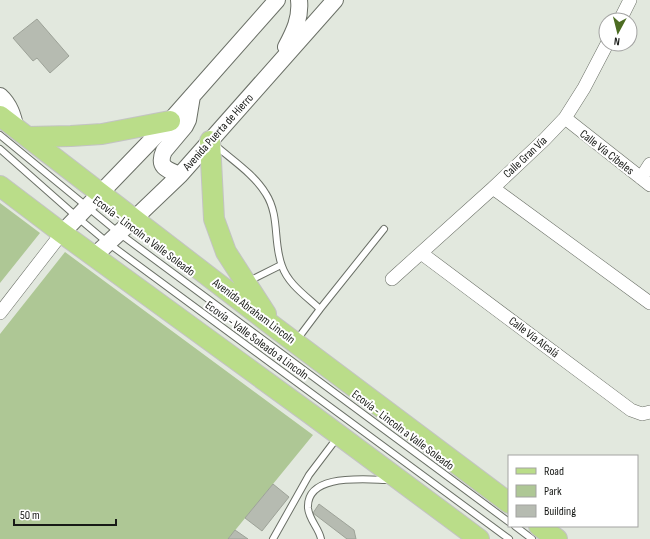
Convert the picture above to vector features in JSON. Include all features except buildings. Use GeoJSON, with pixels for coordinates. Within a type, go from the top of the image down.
{"type":"FeatureCollection","features":[{"type":"Feature","properties":{"kind":"main road","name":"Avenida Abraham Lincoln"},"geometry":{"type":"LineString","coordinates":[[0,116],[88,206],[134,220],[508,502]]}},
{"type":"Feature","properties":{"kind":"main road"},"geometry":{"type":"LineString","coordinates":[[15,133],[71,136],[102,134],[170,121]]}},
{"type":"Feature","properties":{"kind":"main road"},"geometry":{"type":"LineString","coordinates":[[210,141],[214,219],[226,252],[273,326]]}},
{"type":"Feature","properties":{"kind":"main road"},"geometry":{"type":"LineString","coordinates":[[0,186],[62,234],[107,244],[339,435],[479,539]]}},
{"type":"Feature","properties":{"kind":"main road"},"geometry":{"type":"LineString","coordinates":[[540,527],[557,539]]}},
{"type":"Feature","properties":{"kind":"street"},"geometry":{"type":"LineString","coordinates":[[0,313],[62,234],[170,121],[277,0]]}},
{"type":"Feature","properties":{"kind":"street"},"geometry":{"type":"LineString","coordinates":[[272,71],[295,31],[299,12],[299,0]]}},
{"type":"Feature","properties":{"kind":"street","name":"Avenida Puerta de Hierro"},"geometry":{"type":"LineString","coordinates":[[107,244],[180,175],[335,0]]}},
{"type":"Feature","properties":{"kind":"street"},"geometry":{"type":"LineString","coordinates":[[624,12],[630,0]]}},
{"type":"Feature","properties":{"kind":"street","name":"Calle Gran Vía"},"geometry":{"type":"LineString","coordinates":[[392,279],[493,188],[565,118],[584,88],[603,52]]}},
{"type":"Feature","properties":{"kind":"street"},"geometry":{"type":"LineString","coordinates":[[0,96],[11,110],[15,133]]}},
{"type":"Feature","properties":{"kind":"street"},"geometry":{"type":"LineString","coordinates":[[180,175],[168,170],[163,166],[161,161],[164,151],[188,120],[192,96]]}},
{"type":"Feature","properties":{"kind":"street","name":"Calle Vía Cibeles"},"geometry":{"type":"LineString","coordinates":[[565,118],[645,182]]}},
{"type":"Feature","properties":{"kind":"street"},"geometry":{"type":"LineString","coordinates":[[645,182],[650,164]]}},
{"type":"Feature","properties":{"kind":"street"},"geometry":{"type":"LineString","coordinates":[[493,188],[650,303]]}},
{"type":"Feature","properties":{"kind":"street","name":"Calle Vía Alcalá"},"geometry":{"type":"LineString","coordinates":[[421,253],[631,410],[642,414],[650,412]]}},
{"type":"Feature","properties":{"kind":"lane","name":"Ecovía - Lincoln a Valle Soleado"},"geometry":{"type":"LineString","coordinates":[[15,133],[88,206],[107,244],[508,521]]}},
{"type":"Feature","properties":{"kind":"lane"},"geometry":{"type":"LineString","coordinates":[[210,141],[255,180],[266,194],[273,211],[281,265],[285,274],[292,283],[320,309]]}},
{"type":"Feature","properties":{"kind":"lane","name":"Ecovía - Valle Soleado a Lincoln"},"geometry":{"type":"LineString","coordinates":[[0,149],[88,206],[107,244],[509,539]]}},
{"type":"Feature","properties":{"kind":"lane"},"geometry":{"type":"LineString","coordinates":[[295,342],[384,229]]}},
{"type":"Feature","properties":{"kind":"lane"},"geometry":{"type":"LineString","coordinates":[[246,283],[281,265]]}},
{"type":"Feature","properties":{"kind":"lane"},"geometry":{"type":"LineString","coordinates":[[274,538],[309,475],[339,435]]}},
{"type":"Feature","properties":{"kind":"lane"},"geometry":{"type":"LineString","coordinates":[[320,539],[309,516],[308,507],[310,496],[316,487],[326,482],[338,480],[400,480]]}},
{"type":"Feature","properties":{"kind":"lane"},"geometry":{"type":"LineString","coordinates":[[516,527],[532,539]]}},
{"type":"Feature","properties":{"kind":"green space"},"geometry":{"type":"Polygon","coordinates":[[[0,203],[40,233],[0,283],[0,203]]]}},
{"type":"Feature","properties":{"kind":"green space"},"geometry":{"type":"Polygon","coordinates":[[[65,252],[313,435],[228,539],[0,539],[0,334],[65,252]]]}}]}
